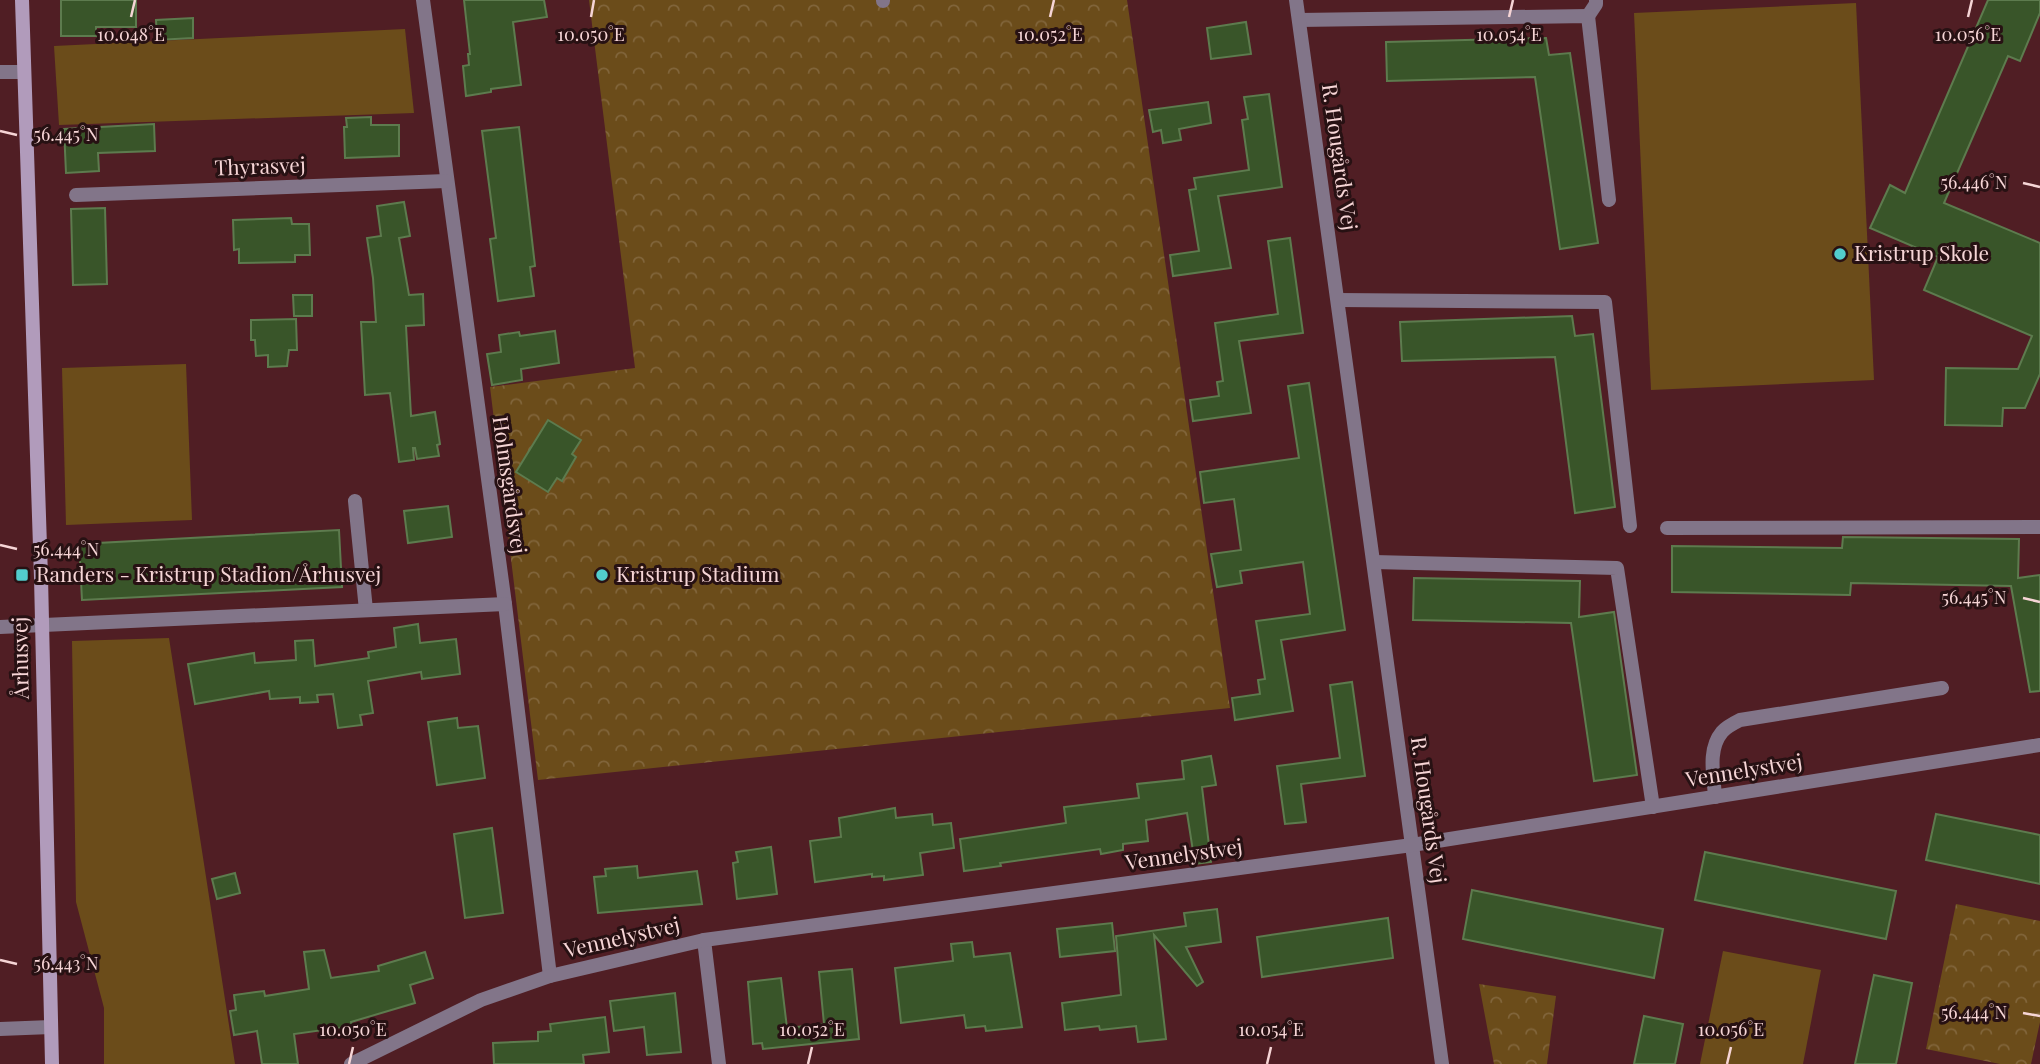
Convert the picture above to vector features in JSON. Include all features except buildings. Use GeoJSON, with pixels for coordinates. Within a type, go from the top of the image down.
{"type":"FeatureCollection","features":[{"type":"Feature","properties":{"kind":"main road","name":"Århusvej"},"geometry":{"type":"LineString","coordinates":[[22,0],[42,624],[52,1064]]}},
{"type":"Feature","properties":{"kind":"street","name":"Holmsgårdsvej"},"geometry":{"type":"LineString","coordinates":[[423,0],[505,604],[550,976]]}},
{"type":"Feature","properties":{"kind":"street","name":"R. Hougårds Vej"},"geometry":{"type":"LineString","coordinates":[[1296,0],[1442,1064]]}},
{"type":"Feature","properties":{"kind":"street"},"geometry":{"type":"LineString","coordinates":[[1596,0],[1587,16],[1609,200]]}},
{"type":"Feature","properties":{"kind":"street"},"geometry":{"type":"LineString","coordinates":[[1299,20],[1587,16]]}},
{"type":"Feature","properties":{"kind":"street"},"geometry":{"type":"LineString","coordinates":[[0,72],[24,72]]}},
{"type":"Feature","properties":{"kind":"street","name":"Thyrasvej"},"geometry":{"type":"LineString","coordinates":[[76,195],[446,181]]}},
{"type":"Feature","properties":{"kind":"street"},"geometry":{"type":"LineString","coordinates":[[1338,300],[1605,302],[1630,526]]}},
{"type":"Feature","properties":{"kind":"street"},"geometry":{"type":"LineString","coordinates":[[355,501],[366,610]]}},
{"type":"Feature","properties":{"kind":"street"},"geometry":{"type":"LineString","coordinates":[[1667,528],[2040,527]]}},
{"type":"Feature","properties":{"kind":"street"},"geometry":{"type":"LineString","coordinates":[[1374,562],[1617,568],[1653,807]]}},
{"type":"Feature","properties":{"kind":"street"},"geometry":{"type":"LineString","coordinates":[[0,627],[505,604]]}},
{"type":"Feature","properties":{"kind":"street"},"geometry":{"type":"LineString","coordinates":[[1715,797],[1715,745],[1722,730],[1740,720],[1942,688]]}},
{"type":"Feature","properties":{"kind":"street","name":"Vennelystvej"},"geometry":{"type":"LineString","coordinates":[[351,1064],[481,1000],[550,976],[704,940],[1412,845],[2040,745]]}},
{"type":"Feature","properties":{"kind":"street"},"geometry":{"type":"LineString","coordinates":[[704,940],[719,1064]]}},
{"type":"Feature","properties":{"kind":"street"},"geometry":{"type":"LineString","coordinates":[[0,1029],[51,1027]]}},
{"type":"Feature","properties":{"kind":"green space"},"geometry":{"type":"Polygon","coordinates":[[[589,0],[1127,0],[1230,708],[538,780],[490,387],[635,368],[589,0]]]}},
{"type":"Feature","properties":{"kind":"green space"},"geometry":{"type":"Polygon","coordinates":[[[1856,3],[1874,380],[1651,390],[1634,13],[1856,3]]]}},
{"type":"Feature","properties":{"kind":"green space"},"geometry":{"type":"Polygon","coordinates":[[[405,29],[414,113],[59,125],[54,46],[405,29]]]}},
{"type":"Feature","properties":{"kind":"green space"},"geometry":{"type":"Polygon","coordinates":[[[186,364],[192,520],[66,525],[62,368],[186,364]]]}},
{"type":"Feature","properties":{"kind":"green space"},"geometry":{"type":"Polygon","coordinates":[[[169,638],[235,1064],[104,1064],[104,1008],[76,902],[72,641],[169,638]]]}},
{"type":"Feature","properties":{"kind":"green space"},"geometry":{"type":"Polygon","coordinates":[[[1956,904],[2040,921],[2040,1022],[2031,1064],[2000,1064],[1926,1049],[1956,904]]]}},
{"type":"Feature","properties":{"kind":"green space"},"geometry":{"type":"Polygon","coordinates":[[[1723,951],[1821,970],[1803,1064],[1700,1064],[1723,951]]]}},
{"type":"Feature","properties":{"kind":"green space"},"geometry":{"type":"Polygon","coordinates":[[[1479,984],[1556,996],[1547,1064],[1494,1064],[1479,984]]]}},
{"type":"Feature","properties":{"kind":"place","name":"Kristrup Skole"},"geometry":{"type":"Point","coordinates":[1840,254]}},
{"type":"Feature","properties":{"kind":"place","name":"Randers - Kristrup Stadion/Århusvej"},"geometry":{"type":"Point","coordinates":[22,575]}},
{"type":"Feature","properties":{"kind":"place","name":"Kristrup Stadium"},"geometry":{"type":"Point","coordinates":[602,575]}}]}
